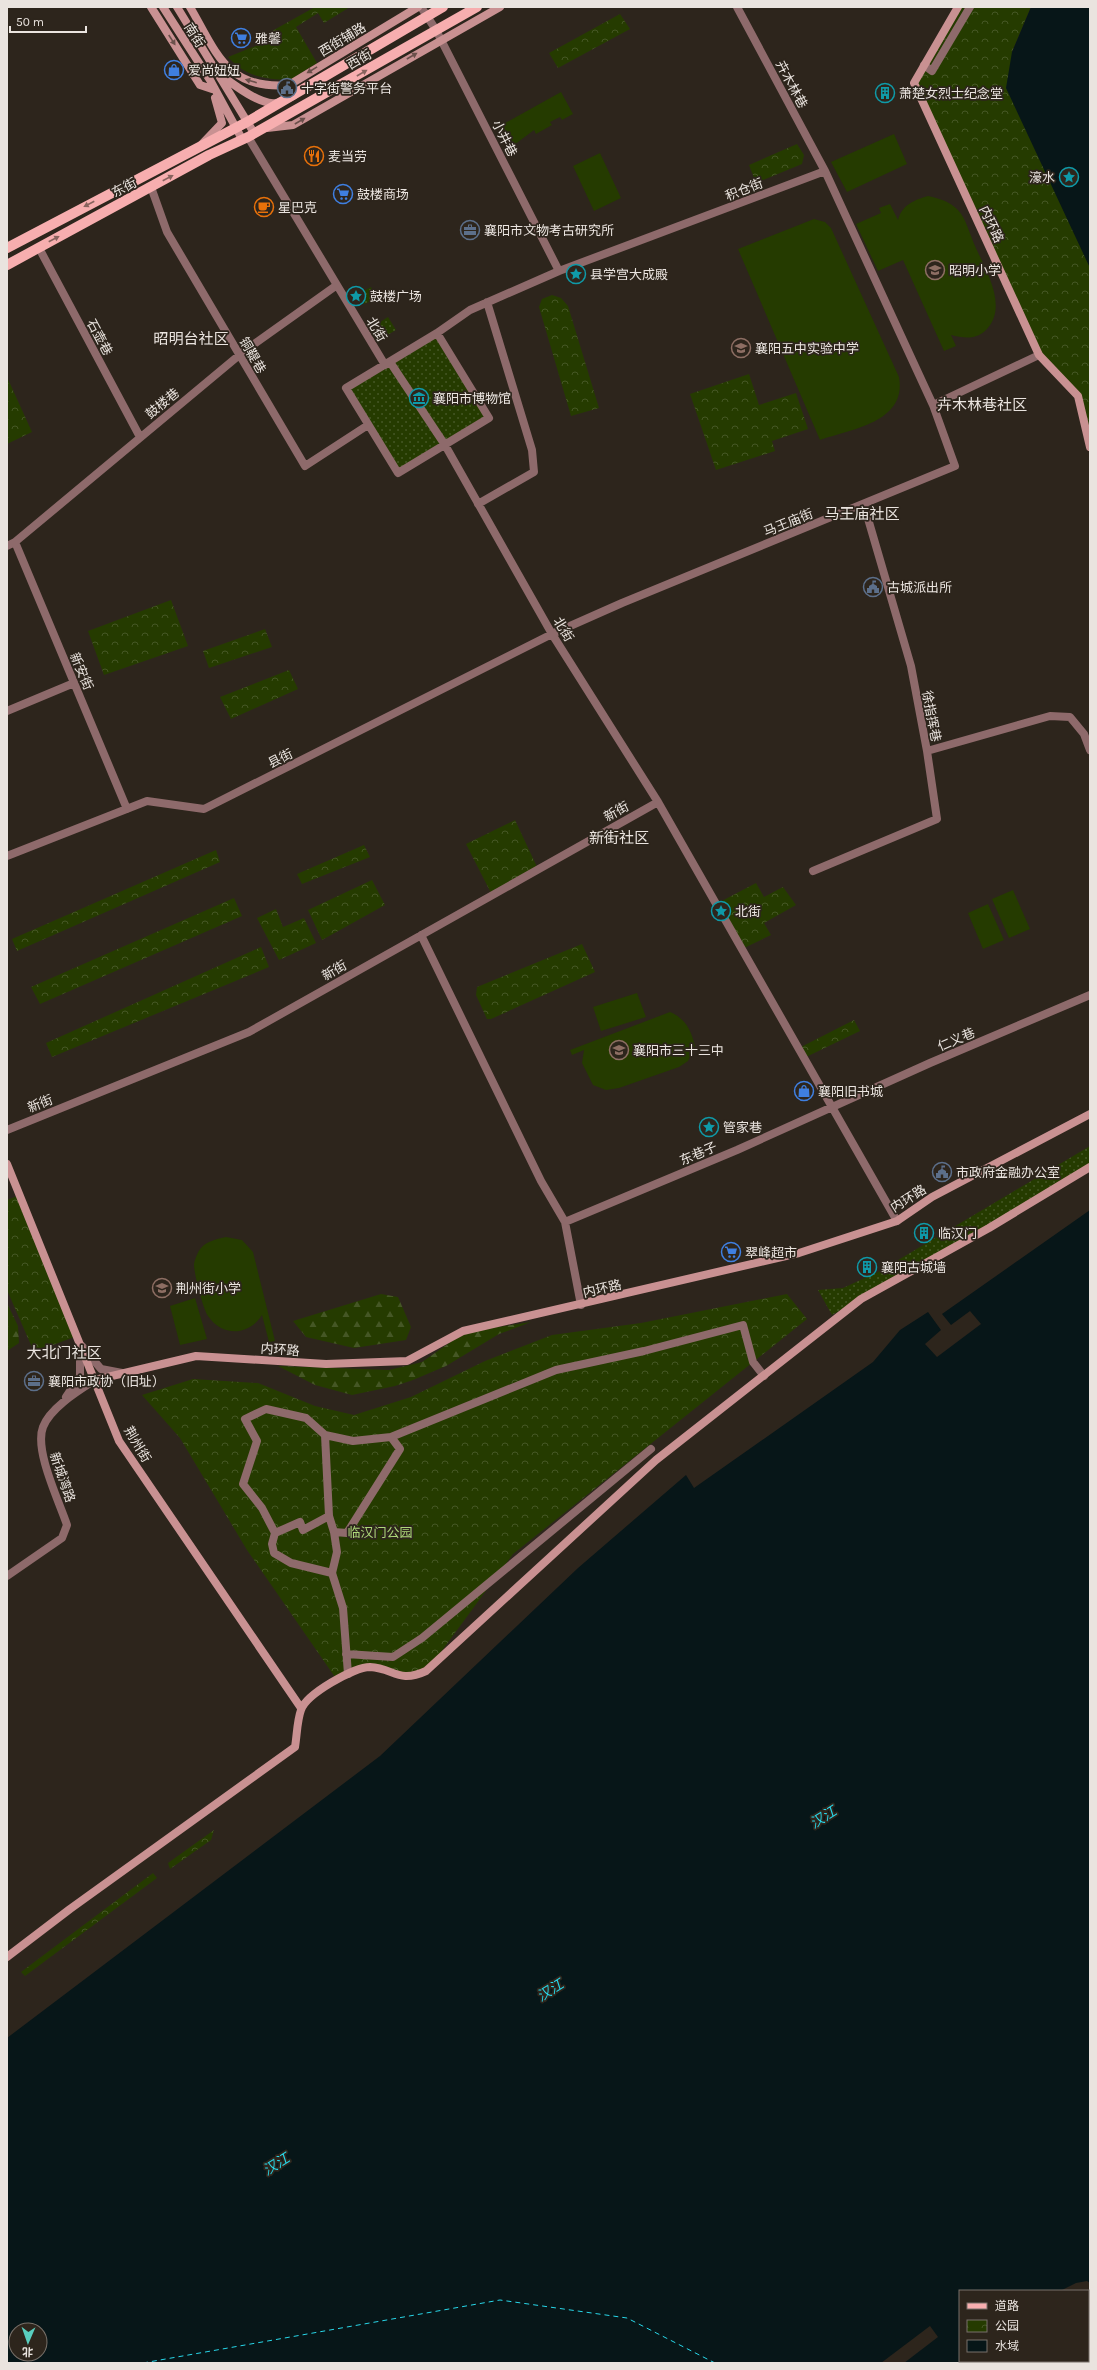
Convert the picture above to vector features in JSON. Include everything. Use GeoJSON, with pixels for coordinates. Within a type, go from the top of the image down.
{"type":"FeatureCollection","features":[{"type":"Feature","properties":{"kind":"main road","name":"西街"},"geometry":{"type":"LineString","coordinates":[[247,122],[294,96],[443,7]]}},
{"type":"Feature","properties":{"kind":"main road","name":"西街"},"geometry":{"type":"LineString","coordinates":[[252,134],[476,7]]}},
{"type":"Feature","properties":{"kind":"main road","name":"东街"},"geometry":{"type":"LineString","coordinates":[[7,248],[202,144],[247,122]]}},
{"type":"Feature","properties":{"kind":"main road","name":"东街"},"geometry":{"type":"LineString","coordinates":[[7,264],[252,134]]}},
{"type":"Feature","properties":{"kind":"street"},"geometry":{"type":"LineString","coordinates":[[151,7],[200,85],[212,89]]}},
{"type":"Feature","properties":{"kind":"street","name":"南街"},"geometry":{"type":"LineString","coordinates":[[163,7],[210,80],[235,128],[252,134]]}},
{"type":"Feature","properties":{"kind":"street","name":"南街"},"geometry":{"type":"LineString","coordinates":[[177,7],[247,122],[252,134]]}},
{"type":"Feature","properties":{"kind":"street"},"geometry":{"type":"LineString","coordinates":[[190,7],[226,68],[244,79],[270,86],[289,85],[294,96],[275,103],[265,102],[245,92],[218,73]]}},
{"type":"Feature","properties":{"kind":"street","name":"西街辅路"},"geometry":{"type":"LineString","coordinates":[[289,85],[418,7]]}},
{"type":"Feature","properties":{"kind":"street","name":"小井巷"},"geometry":{"type":"LineString","coordinates":[[421,7],[436,30],[560,271]]}},
{"type":"Feature","properties":{"kind":"street"},"geometry":{"type":"LineString","coordinates":[[252,134],[293,125],[500,7]]}},
{"type":"Feature","properties":{"kind":"street","name":"卉木林巷"},"geometry":{"type":"LineString","coordinates":[[737,7],[825,171]]}},
{"type":"Feature","properties":{"kind":"street","name":"内环路"},"geometry":{"type":"LineString","coordinates":[[958,7],[914,83],[1039,355],[1078,396],[1090,448]]}},
{"type":"Feature","properties":{"kind":"street"},"geometry":{"type":"LineString","coordinates":[[924,65],[932,71],[970,7]]}},
{"type":"Feature","properties":{"kind":"street"},"geometry":{"type":"LineString","coordinates":[[202,144],[222,123],[210,80]]}},
{"type":"Feature","properties":{"kind":"street","name":"北街"},"geometry":{"type":"LineString","coordinates":[[252,134],[337,285],[387,363],[445,445],[552,634],[658,802],[897,1221]]}},
{"type":"Feature","properties":{"kind":"street"},"geometry":{"type":"LineString","coordinates":[[825,171],[933,405],[1039,355]]}},
{"type":"Feature","properties":{"kind":"street","name":"积仓街"},"geometry":{"type":"LineString","coordinates":[[368,425],[346,388],[437,333],[470,310],[560,271],[825,171]]}},
{"type":"Feature","properties":{"kind":"street","name":"铜鞮巷"},"geometry":{"type":"LineString","coordinates":[[151,187],[168,232],[305,466],[368,425]]}},
{"type":"Feature","properties":{"kind":"street","name":"石壶巷"},"geometry":{"type":"LineString","coordinates":[[39,248],[140,437]]}},
{"type":"Feature","properties":{"kind":"street","name":"鼓楼巷"},"geometry":{"type":"LineString","coordinates":[[7,546],[15,542],[239,355],[337,285]]}},
{"type":"Feature","properties":{"kind":"street"},"geometry":{"type":"LineString","coordinates":[[478,504],[534,472],[532,450],[487,302]]}},
{"type":"Feature","properties":{"kind":"street"},"geometry":{"type":"LineString","coordinates":[[368,425],[398,473],[489,418],[437,333]]}},
{"type":"Feature","properties":{"kind":"street","name":"马王庙街"},"geometry":{"type":"LineString","coordinates":[[552,634],[622,603],[954,466],[933,405]]}},
{"type":"Feature","properties":{"kind":"street","name":"徐指挥巷"},"geometry":{"type":"LineString","coordinates":[[864,504],[911,666],[927,751],[1050,716],[1070,717],[1084,734],[1090,750]]}},
{"type":"Feature","properties":{"kind":"street","name":"新安街"},"geometry":{"type":"LineString","coordinates":[[15,542],[127,809]]}},
{"type":"Feature","properties":{"kind":"street","name":"县街"},"geometry":{"type":"LineString","coordinates":[[7,856],[147,801],[204,809],[552,634]]}},
{"type":"Feature","properties":{"kind":"street"},"geometry":{"type":"LineString","coordinates":[[7,711],[74,683]]}},
{"type":"Feature","properties":{"kind":"street"},"geometry":{"type":"LineString","coordinates":[[813,870],[937,819],[927,751]]}},
{"type":"Feature","properties":{"kind":"street","name":"新街"},"geometry":{"type":"LineString","coordinates":[[7,1130],[249,1032],[658,802]]}},
{"type":"Feature","properties":{"kind":"street"},"geometry":{"type":"LineString","coordinates":[[421,935],[540,1181],[565,1222],[581,1305]]}},
{"type":"Feature","properties":{"kind":"street","name":"仁义巷"},"geometry":{"type":"LineString","coordinates":[[832,1107],[1090,995]]}},
{"type":"Feature","properties":{"kind":"street","name":"东巷子"},"geometry":{"type":"LineString","coordinates":[[565,1222],[832,1107]]}},
{"type":"Feature","properties":{"kind":"street","name":"内环路"},"geometry":{"type":"LineString","coordinates":[[95,1380],[196,1356],[326,1364],[407,1361],[463,1331],[581,1305],[799,1253],[897,1221],[932,1197],[1090,1114]]}},
{"type":"Feature","properties":{"kind":"street","name":"荆州街"},"geometry":{"type":"LineString","coordinates":[[7,1164],[119,1441],[301,1708]]}},
{"type":"Feature","properties":{"kind":"street"},"geometry":{"type":"LineString","coordinates":[[7,1957],[70,1909],[295,1747],[301,1708],[320,1690],[348,1674],[370,1667],[397,1675],[414,1677],[426,1671],[656,1460],[861,1299],[989,1228],[1090,1167]]}},
{"type":"Feature","properties":{"kind":"street"},"geometry":{"type":"LineString","coordinates":[[332,1573],[291,1563],[274,1553],[272,1544],[275,1533],[262,1508],[243,1484],[257,1441],[245,1419],[266,1409],[306,1418],[325,1435],[353,1441],[391,1437],[556,1370],[644,1351],[743,1325],[753,1362],[764,1376]]}},
{"type":"Feature","properties":{"kind":"street"},"geometry":{"type":"LineString","coordinates":[[80,1344],[101,1369],[122,1373]]}},
{"type":"Feature","properties":{"kind":"street"},"geometry":{"type":"LineString","coordinates":[[64,1401],[80,1376],[80,1344]]}},
{"type":"Feature","properties":{"kind":"street","name":"新城湾路"},"geometry":{"type":"LineString","coordinates":[[7,1576],[62,1538],[66,1525],[40,1447],[43,1427],[64,1401],[95,1380]]}},
{"type":"Feature","properties":{"kind":"street"},"geometry":{"type":"LineString","coordinates":[[325,1435],[329,1516],[334,1532],[337,1552],[332,1573],[343,1608],[348,1674]]}},
{"type":"Feature","properties":{"kind":"street"},"geometry":{"type":"LineString","coordinates":[[334,1532],[347,1533],[400,1449],[391,1437]]}},
{"type":"Feature","properties":{"kind":"street"},"geometry":{"type":"LineString","coordinates":[[346,1654],[393,1657],[416,1641],[651,1449]]}},
{"type":"Feature","properties":{"kind":"street"},"geometry":{"type":"LineString","coordinates":[[275,1533],[300,1522],[302,1530],[329,1516]]}},
{"type":"Feature","properties":{"kind":"green space"},"geometry":{"type":"Polygon","coordinates":[[[315,7],[350,7],[324,23],[318,13],[296,27],[317,63],[290,80],[256,76],[242,69],[228,57],[275,38],[272,31],[315,7]]]}},
{"type":"Feature","properties":{"kind":"green space"},"geometry":{"type":"Polygon","coordinates":[[[958,7],[1031,7],[1012,52],[1090,268],[1090,447],[1078,396],[1039,355],[914,83],[958,7]]]}},
{"type":"Feature","properties":{"kind":"green space"},"geometry":{"type":"Polygon","coordinates":[[[620,14],[630,29],[558,68],[549,53],[620,14]]]}},
{"type":"Feature","properties":{"kind":"green space"},"geometry":{"type":"Polygon","coordinates":[[[561,92],[573,114],[562,120],[560,117],[550,122],[552,125],[536,134],[534,130],[510,148],[498,127],[561,92]]]}},
{"type":"Feature","properties":{"kind":"green space"},"geometry":{"type":"Polygon","coordinates":[[[894,134],[907,164],[847,192],[831,162],[894,134]]]}},
{"type":"Feature","properties":{"kind":"green space"},"geometry":{"type":"Polygon","coordinates":[[[797,144],[804,155],[802,164],[756,183],[749,165],[797,144]]]}},
{"type":"Feature","properties":{"kind":"green space"},"geometry":{"type":"Polygon","coordinates":[[[600,153],[621,198],[594,211],[573,166],[600,153]]]}},
{"type":"Feature","properties":{"kind":"green space"},"geometry":{"type":"Polygon","coordinates":[[[928,196],[948,202],[961,213],[989,277],[995,300],[995,311],[992,322],[985,331],[973,337],[951,335],[956,346],[944,351],[903,260],[878,271],[856,224],[881,213],[879,208],[890,204],[898,220],[902,210],[909,204],[928,196]]]}},
{"type":"Feature","properties":{"kind":"green space"},"geometry":{"type":"Polygon","coordinates":[[[814,219],[825,222],[831,228],[899,377],[899,392],[895,404],[886,414],[862,427],[820,440],[738,249],[814,219]]]}},
{"type":"Feature","properties":{"kind":"green space"},"geometry":{"type":"Polygon","coordinates":[[[371,287],[376,299],[364,304],[359,293],[371,287]]]}},
{"type":"Feature","properties":{"kind":"green space"},"geometry":{"type":"Polygon","coordinates":[[[552,295],[561,298],[568,306],[599,408],[571,416],[539,307],[542,299],[552,295]]]}},
{"type":"Feature","properties":{"kind":"green space"},"geometry":{"type":"Polygon","coordinates":[[[388,317],[396,330],[384,337],[377,324],[388,317]]]}},
{"type":"Feature","properties":{"kind":"green space"},"geometry":{"type":"Polygon","coordinates":[[[437,333],[489,418],[398,473],[346,388],[437,333]]]}},
{"type":"Feature","properties":{"kind":"green space"},"geometry":{"type":"Polygon","coordinates":[[[749,374],[759,405],[796,393],[808,429],[772,441],[775,451],[716,470],[690,394],[749,374]]]}},
{"type":"Feature","properties":{"kind":"green space"},"geometry":{"type":"Polygon","coordinates":[[[7,377],[32,432],[7,444],[7,377]]]}},
{"type":"Feature","properties":{"kind":"green space"},"geometry":{"type":"Polygon","coordinates":[[[171,600],[188,646],[104,675],[88,631],[171,600]]]}},
{"type":"Feature","properties":{"kind":"green space"},"geometry":{"type":"Polygon","coordinates":[[[265,629],[272,647],[209,668],[203,651],[265,629]]]}},
{"type":"Feature","properties":{"kind":"green space"},"geometry":{"type":"Polygon","coordinates":[[[289,670],[298,689],[231,719],[220,697],[289,670]]]}},
{"type":"Feature","properties":{"kind":"green space"},"geometry":{"type":"Polygon","coordinates":[[[515,820],[538,869],[492,895],[466,844],[515,820]]]}},
{"type":"Feature","properties":{"kind":"green space"},"geometry":{"type":"Polygon","coordinates":[[[364,845],[370,857],[302,884],[297,874],[364,845]]]}},
{"type":"Feature","properties":{"kind":"green space"},"geometry":{"type":"Polygon","coordinates":[[[216,850],[220,862],[17,951],[12,939],[216,850]]]}},
{"type":"Feature","properties":{"kind":"green space"},"geometry":{"type":"Polygon","coordinates":[[[372,880],[385,905],[322,940],[308,910],[372,880]]]}},
{"type":"Feature","properties":{"kind":"green space"},"geometry":{"type":"Polygon","coordinates":[[[756,883],[764,897],[783,887],[796,905],[764,923],[771,935],[742,949],[716,904],[756,883]]]}},
{"type":"Feature","properties":{"kind":"green space"},"geometry":{"type":"Polygon","coordinates":[[[1013,890],[1030,929],[1009,938],[992,899],[1013,890]]]}},
{"type":"Feature","properties":{"kind":"green space"},"geometry":{"type":"Polygon","coordinates":[[[234,898],[242,916],[40,1004],[31,987],[234,898]]]}},
{"type":"Feature","properties":{"kind":"green space"},"geometry":{"type":"Polygon","coordinates":[[[988,904],[1004,940],[983,949],[968,913],[988,904]]]}},
{"type":"Feature","properties":{"kind":"green space"},"geometry":{"type":"Polygon","coordinates":[[[276,909],[283,927],[304,918],[316,943],[279,960],[257,918],[276,909]]]}},
{"type":"Feature","properties":{"kind":"green space"},"geometry":{"type":"Polygon","coordinates":[[[582,944],[595,972],[491,1019],[487,1019],[476,995],[477,987],[582,944]]]}},
{"type":"Feature","properties":{"kind":"green space"},"geometry":{"type":"Polygon","coordinates":[[[261,947],[269,967],[52,1057],[46,1043],[261,947]]]}},
{"type":"Feature","properties":{"kind":"green space"},"geometry":{"type":"Polygon","coordinates":[[[637,993],[646,1017],[601,1031],[593,1007],[637,993]]]}},
{"type":"Feature","properties":{"kind":"green space"},"geometry":{"type":"Polygon","coordinates":[[[670,1012],[680,1018],[687,1026],[692,1035],[695,1046],[688,1061],[679,1067],[619,1088],[606,1090],[593,1085],[582,1063],[584,1050],[572,1055],[570,1050],[670,1012]]]}},
{"type":"Feature","properties":{"kind":"green space"},"geometry":{"type":"Polygon","coordinates":[[[854,1020],[860,1031],[804,1058],[799,1048],[854,1020]]]}},
{"type":"Feature","properties":{"kind":"green space"},"geometry":{"type":"Polygon","coordinates":[[[1090,1146],[1090,1168],[832,1315],[818,1290],[843,1288],[878,1272],[1090,1146]]]}},
{"type":"Feature","properties":{"kind":"green space"},"geometry":{"type":"Polygon","coordinates":[[[20,1195],[77,1336],[34,1352],[7,1290],[7,1200],[20,1195]]]}},
{"type":"Feature","properties":{"kind":"green space"},"geometry":{"type":"Polygon","coordinates":[[[226,1237],[242,1240],[253,1252],[275,1341],[269,1342],[262,1315],[257,1322],[250,1327],[235,1331],[221,1328],[214,1323],[206,1312],[197,1283],[194,1269],[195,1261],[203,1246],[212,1241],[226,1237]]]}},
{"type":"Feature","properties":{"kind":"green space"},"geometry":{"type":"Polygon","coordinates":[[[381,1294],[398,1297],[411,1327],[406,1340],[354,1348],[306,1337],[293,1321],[381,1294]]]}},
{"type":"Feature","properties":{"kind":"green space","name":"临汉门公园"},"geometry":{"type":"Polygon","coordinates":[[[787,1294],[807,1319],[513,1554],[427,1671],[414,1677],[371,1667],[337,1680],[247,1550],[180,1438],[142,1395],[193,1379],[258,1383],[315,1406],[354,1415],[411,1397],[485,1361],[552,1335],[641,1323],[787,1294]]]}},
{"type":"Feature","properties":{"kind":"green space"},"geometry":{"type":"Polygon","coordinates":[[[195,1298],[207,1339],[180,1345],[170,1306],[195,1298]]]}},
{"type":"Feature","properties":{"kind":"green space"},"geometry":{"type":"Polygon","coordinates":[[[7,1303],[18,1326],[19,1343],[7,1351],[7,1303]]]}},
{"type":"Feature","properties":{"kind":"green space"},"geometry":{"type":"Polygon","coordinates":[[[531,1322],[499,1334],[446,1366],[413,1380],[395,1386],[352,1395],[315,1385],[278,1366],[389,1370],[422,1362],[455,1339],[472,1331],[531,1322]]]}},
{"type":"Feature","properties":{"kind":"green space"},"geometry":{"type":"Polygon","coordinates":[[[214,1830],[211,1840],[170,1869],[168,1863],[214,1830]]]}},
{"type":"Feature","properties":{"kind":"green space"},"geometry":{"type":"Polygon","coordinates":[[[153,1873],[157,1878],[25,1976],[21,1972],[153,1873]]]}},
{"type":"Feature","properties":{"kind":"water","name":"濠水"},"geometry":{"type":"Polygon","coordinates":[[[1031,7],[1090,7],[1090,268],[1006,88],[1012,52],[1031,7]]]}},
{"type":"Feature","properties":{"kind":"water","name":"汉江"},"geometry":{"type":"Polygon","coordinates":[[[1090,1210],[1090,2283],[1087,2281],[1076,2283],[1062,2290],[959,2290],[959,2362],[990,2362],[988,2363],[7,2363],[7,2038],[380,1756],[578,1568],[686,1475],[694,1488],[873,1362],[900,1330],[928,1312],[941,1330],[925,1344],[937,1357],[981,1324],[970,1311],[951,1325],[942,1314],[1090,1210]]]}},
{"type":"Feature","properties":{"kind":"pier"},"geometry":{"type":"Polygon","coordinates":[[[930,2326],[938,2337],[904,2363],[881,2363],[930,2326]]]}},
{"type":"Feature","properties":{"kind":"ferry route"},"geometry":{"type":"LineString","coordinates":[[143,2363],[500,2300],[627,2318],[715,2363]]}},
{"type":"Feature","properties":{"kind":"place","name":"雅馨"},"geometry":{"type":"Point","coordinates":[241,38]}},
{"type":"Feature","properties":{"kind":"place","name":"爱尚妞妞"},"geometry":{"type":"Point","coordinates":[174,70]}},
{"type":"Feature","properties":{"kind":"place","name":"十字街警务平台"},"geometry":{"type":"Point","coordinates":[287,88]}},
{"type":"Feature","properties":{"kind":"place","name":"萧楚女烈士纪念堂"},"geometry":{"type":"Point","coordinates":[885,93]}},
{"type":"Feature","properties":{"kind":"place","name":"麦当劳"},"geometry":{"type":"Point","coordinates":[314,156]}},
{"type":"Feature","properties":{"kind":"place","name":"濠水"},"geometry":{"type":"Point","coordinates":[1069,177]}},
{"type":"Feature","properties":{"kind":"place","name":"鼓楼商场"},"geometry":{"type":"Point","coordinates":[343,194]}},
{"type":"Feature","properties":{"kind":"place","name":"星巴克"},"geometry":{"type":"Point","coordinates":[264,207]}},
{"type":"Feature","properties":{"kind":"place","name":"襄阳市文物考古研究所"},"geometry":{"type":"Point","coordinates":[470,230]}},
{"type":"Feature","properties":{"kind":"place","name":"昭明小学"},"geometry":{"type":"Point","coordinates":[935,270]}},
{"type":"Feature","properties":{"kind":"place","name":"县学宫大成殿"},"geometry":{"type":"Point","coordinates":[576,274]}},
{"type":"Feature","properties":{"kind":"place","name":"鼓楼广场"},"geometry":{"type":"Point","coordinates":[356,296]}},
{"type":"Feature","properties":{"kind":"place","name":"襄阳五中实验中学"},"geometry":{"type":"Point","coordinates":[741,348]}},
{"type":"Feature","properties":{"kind":"place","name":"襄阳市博物馆"},"geometry":{"type":"Point","coordinates":[419,398]}},
{"type":"Feature","properties":{"kind":"place","name":"古城派出所"},"geometry":{"type":"Point","coordinates":[873,587]}},
{"type":"Feature","properties":{"kind":"place","name":"北街"},"geometry":{"type":"Point","coordinates":[721,911]}},
{"type":"Feature","properties":{"kind":"place","name":"襄阳市三十三中"},"geometry":{"type":"Point","coordinates":[619,1050]}},
{"type":"Feature","properties":{"kind":"place","name":"襄阳旧书城"},"geometry":{"type":"Point","coordinates":[804,1091]}},
{"type":"Feature","properties":{"kind":"place","name":"管家巷"},"geometry":{"type":"Point","coordinates":[709,1127]}},
{"type":"Feature","properties":{"kind":"place","name":"市政府金融办公室"},"geometry":{"type":"Point","coordinates":[942,1172]}},
{"type":"Feature","properties":{"kind":"place","name":"临汉门"},"geometry":{"type":"Point","coordinates":[924,1233]}},
{"type":"Feature","properties":{"kind":"place","name":"翠峰超市"},"geometry":{"type":"Point","coordinates":[731,1252]}},
{"type":"Feature","properties":{"kind":"place","name":"襄阳古城墙"},"geometry":{"type":"Point","coordinates":[867,1267]}},
{"type":"Feature","properties":{"kind":"place","name":"荆州街小学"},"geometry":{"type":"Point","coordinates":[162,1288]}},
{"type":"Feature","properties":{"kind":"place","name":"襄阳市政协（旧址）"},"geometry":{"type":"Point","coordinates":[34,1381]}},
{"type":"Feature","properties":{"kind":"district","name":"昭明台社区"},"geometry":{"type":"Point","coordinates":[191,339]}},
{"type":"Feature","properties":{"kind":"district","name":"卉木林巷社区"},"geometry":{"type":"Point","coordinates":[982,405]}},
{"type":"Feature","properties":{"kind":"district","name":"马王庙社区"},"geometry":{"type":"Point","coordinates":[862,514]}},
{"type":"Feature","properties":{"kind":"district","name":"新街社区"},"geometry":{"type":"Point","coordinates":[619,838]}},
{"type":"Feature","properties":{"kind":"district","name":"大北门社区"},"geometry":{"type":"Point","coordinates":[64,1353]}}]}
